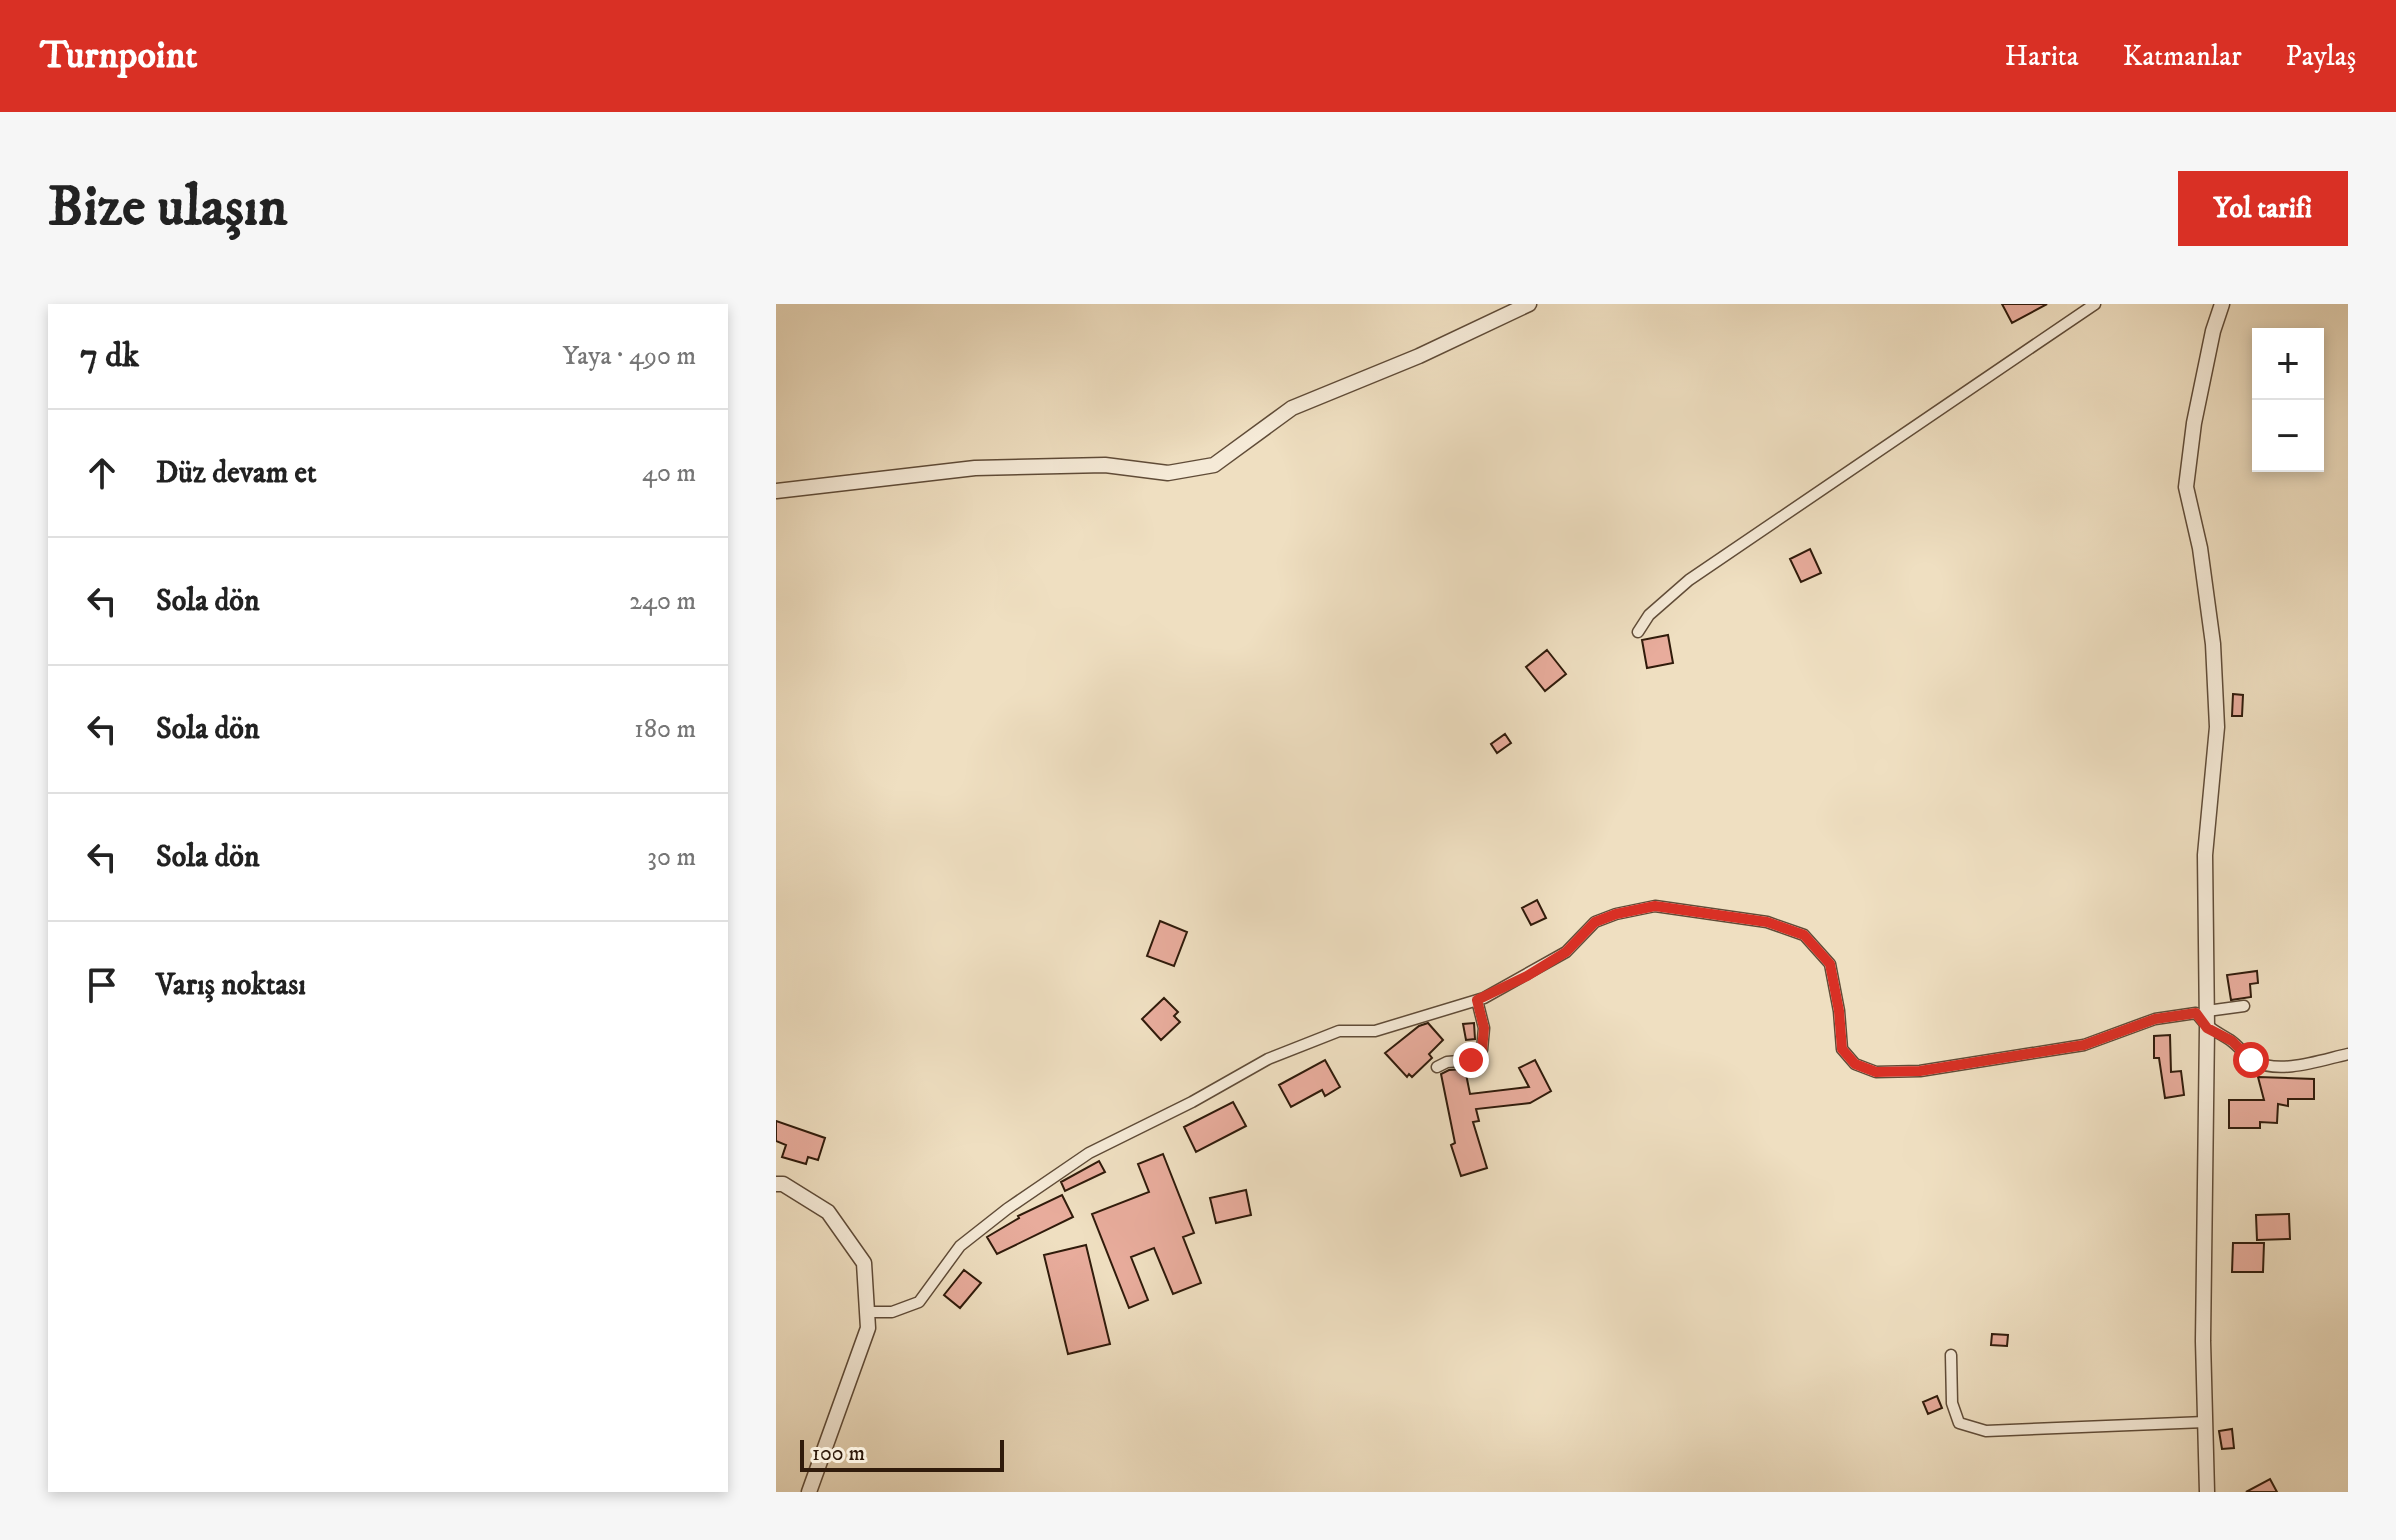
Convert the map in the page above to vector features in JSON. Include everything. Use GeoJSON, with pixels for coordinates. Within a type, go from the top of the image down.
{"type":"FeatureCollection","features":[{"type":"Feature","properties":{"kind":"street"},"geometry":{"type":"LineString","coordinates":[[776,491],[975,468],[1105,465],[1168,473],[1214,465],[1292,408],[1419,356],[1529,304]]}},
{"type":"Feature","properties":{"kind":"street"},"geometry":{"type":"LineString","coordinates":[[1638,632],[1649,615],[1689,580],[2095,304]]}},
{"type":"Feature","properties":{"kind":"street"},"geometry":{"type":"LineString","coordinates":[[2207,1492],[2205,855],[2217,727],[2213,644],[2200,548],[2186,487],[2194,423],[2213,331],[2222,304]]}},
{"type":"Feature","properties":{"kind":"street"},"geometry":{"type":"LineString","coordinates":[[868,1312],[892,1312],[919,1302],[960,1246],[1032,1191],[1089,1153],[1192,1102],[1268,1059],[1339,1031],[1375,1031],[1477,1000],[1527,976],[1566,952],[1595,922],[1655,906],[1767,922],[1804,935],[1830,964],[1842,1049],[1855,1064],[1876,1072],[1920,1071],[2084,1045],[2155,1019],[2196,1013],[2207,1028],[2232,1041],[2251,1060],[2267,1066],[2303,1064],[2348,1054]]}},
{"type":"Feature","properties":{"kind":"street"},"geometry":{"type":"LineString","coordinates":[[1437,1067],[1447,1062],[1471,1060],[1482,1050],[1484,1028],[1477,1000]]}},
{"type":"Feature","properties":{"kind":"street"},"geometry":{"type":"LineString","coordinates":[[2207,1011],[2244,1006]]}},
{"type":"Feature","properties":{"kind":"street"},"geometry":{"type":"LineString","coordinates":[[776,1184],[783,1184],[828,1212],[864,1263],[868,1328],[809,1492]]}},
{"type":"Feature","properties":{"kind":"street"},"geometry":{"type":"LineString","coordinates":[[1951,1355],[1952,1403],[1959,1423],[1986,1431],[2205,1422]]}},
{"type":"Feature","properties":{"kind":"building"},"geometry":{"type":"Polygon","coordinates":[[[2002,304],[2047,304],[2012,323],[2002,304]]]}},
{"type":"Feature","properties":{"kind":"building"},"geometry":{"type":"Polygon","coordinates":[[[1810,549],[1821,573],[1801,582],[1790,559],[1810,549]]]}},
{"type":"Feature","properties":{"kind":"building"},"geometry":{"type":"Polygon","coordinates":[[[1668,635],[1673,663],[1647,668],[1642,640],[1668,635]]]}},
{"type":"Feature","properties":{"kind":"building"},"geometry":{"type":"Polygon","coordinates":[[[1547,650],[1566,674],[1545,691],[1526,667],[1547,650]]]}},
{"type":"Feature","properties":{"kind":"building"},"geometry":{"type":"Polygon","coordinates":[[[2233,694],[2243,695],[2242,716],[2232,716],[2233,694]]]}},
{"type":"Feature","properties":{"kind":"building"},"geometry":{"type":"Polygon","coordinates":[[[1505,734],[1511,743],[1497,753],[1491,744],[1505,734]]]}},
{"type":"Feature","properties":{"kind":"building"},"geometry":{"type":"Polygon","coordinates":[[[1537,900],[1546,918],[1531,925],[1522,908],[1537,900]]]}},
{"type":"Feature","properties":{"kind":"building"},"geometry":{"type":"Polygon","coordinates":[[[1160,921],[1187,932],[1174,966],[1147,956],[1160,921]]]}},
{"type":"Feature","properties":{"kind":"building"},"geometry":{"type":"Polygon","coordinates":[[[2257,971],[2258,983],[2250,984],[2251,997],[2231,1000],[2227,975],[2257,971]]]}},
{"type":"Feature","properties":{"kind":"building"},"geometry":{"type":"Polygon","coordinates":[[[1164,998],[1178,1012],[1174,1016],[1180,1022],[1161,1040],[1142,1019],[1164,998]]]}},
{"type":"Feature","properties":{"kind":"building"},"geometry":{"type":"Polygon","coordinates":[[[1428,1023],[1443,1040],[1429,1054],[1432,1058],[1412,1077],[1409,1074],[1407,1077],[1385,1053],[1419,1026],[1428,1023]]]}},
{"type":"Feature","properties":{"kind":"building"},"geometry":{"type":"Polygon","coordinates":[[[1474,1023],[1475,1039],[1466,1040],[1463,1024],[1474,1023]]]}},
{"type":"Feature","properties":{"kind":"building"},"geometry":{"type":"Polygon","coordinates":[[[2170,1035],[2171,1072],[2181,1071],[2184,1095],[2165,1098],[2159,1058],[2154,1058],[2154,1036],[2170,1035]]]}},
{"type":"Feature","properties":{"kind":"building"},"geometry":{"type":"Polygon","coordinates":[[[1325,1060],[1340,1087],[1325,1096],[1322,1090],[1291,1107],[1279,1085],[1325,1060]]]}},
{"type":"Feature","properties":{"kind":"building"},"geometry":{"type":"Polygon","coordinates":[[[1535,1060],[1551,1091],[1530,1103],[1476,1109],[1479,1121],[1473,1122],[1487,1168],[1461,1176],[1451,1145],[1455,1143],[1441,1074],[1465,1069],[1470,1094],[1529,1087],[1519,1068],[1535,1060]]]}},
{"type":"Feature","properties":{"kind":"building"},"geometry":{"type":"Polygon","coordinates":[[[2258,1077],[2314,1079],[2314,1099],[2288,1099],[2288,1106],[2278,1104],[2277,1123],[2260,1122],[2260,1128],[2229,1128],[2229,1100],[2264,1100],[2258,1077]]]}},
{"type":"Feature","properties":{"kind":"building"},"geometry":{"type":"Polygon","coordinates":[[[1233,1102],[1246,1126],[1196,1152],[1184,1127],[1233,1102]]]}},
{"type":"Feature","properties":{"kind":"building"},"geometry":{"type":"Polygon","coordinates":[[[776,1121],[825,1138],[818,1160],[808,1157],[806,1164],[782,1157],[786,1145],[776,1141],[776,1121]]]}},
{"type":"Feature","properties":{"kind":"building"},"geometry":{"type":"Polygon","coordinates":[[[1163,1154],[1194,1233],[1183,1237],[1201,1283],[1173,1294],[1154,1248],[1131,1257],[1148,1300],[1129,1308],[1092,1214],[1149,1192],[1138,1164],[1163,1154]]]}},
{"type":"Feature","properties":{"kind":"building"},"geometry":{"type":"Polygon","coordinates":[[[1099,1161],[1105,1172],[1065,1191],[1061,1182],[1099,1161]]]}},
{"type":"Feature","properties":{"kind":"building"},"geometry":{"type":"Polygon","coordinates":[[[1246,1190],[1251,1215],[1216,1223],[1210,1198],[1246,1190]]]}},
{"type":"Feature","properties":{"kind":"building"},"geometry":{"type":"Polygon","coordinates":[[[1062,1195],[1073,1217],[997,1254],[987,1237],[1018,1216],[1062,1195]]]}},
{"type":"Feature","properties":{"kind":"building"},"geometry":{"type":"Polygon","coordinates":[[[2289,1214],[2290,1239],[2257,1240],[2256,1215],[2289,1214]]]}},
{"type":"Feature","properties":{"kind":"building"},"geometry":{"type":"Polygon","coordinates":[[[2233,1243],[2264,1243],[2263,1272],[2232,1272],[2233,1243]]]}},
{"type":"Feature","properties":{"kind":"building"},"geometry":{"type":"Polygon","coordinates":[[[1086,1245],[1110,1344],[1068,1354],[1044,1255],[1086,1245]]]}},
{"type":"Feature","properties":{"kind":"building"},"geometry":{"type":"Polygon","coordinates":[[[964,1270],[981,1283],[960,1308],[944,1295],[964,1270]]]}},
{"type":"Feature","properties":{"kind":"building"},"geometry":{"type":"Polygon","coordinates":[[[1992,1334],[2008,1335],[2007,1346],[1991,1345],[1992,1334]]]}},
{"type":"Feature","properties":{"kind":"building"},"geometry":{"type":"Polygon","coordinates":[[[1937,1396],[1942,1408],[1928,1414],[1923,1402],[1937,1396]]]}},
{"type":"Feature","properties":{"kind":"building"},"geometry":{"type":"Polygon","coordinates":[[[2232,1429],[2234,1448],[2222,1449],[2219,1431],[2232,1429]]]}},
{"type":"Feature","properties":{"kind":"building"},"geometry":{"type":"Polygon","coordinates":[[[2270,1479],[2277,1492],[2246,1492],[2270,1479]]]}},
{"type":"Feature","properties":{"kind":"route"},"geometry":{"type":"LineString","coordinates":[[1471,1060],[1482,1050],[1484,1028],[1477,1000],[1527,976],[1566,952],[1595,922],[1655,906],[1767,922],[1804,935],[1830,964],[1842,1049],[1855,1064],[1876,1072],[1920,1071],[2084,1045],[2155,1019],[2196,1013],[2207,1028],[2232,1041],[2251,1060]]}}]}
